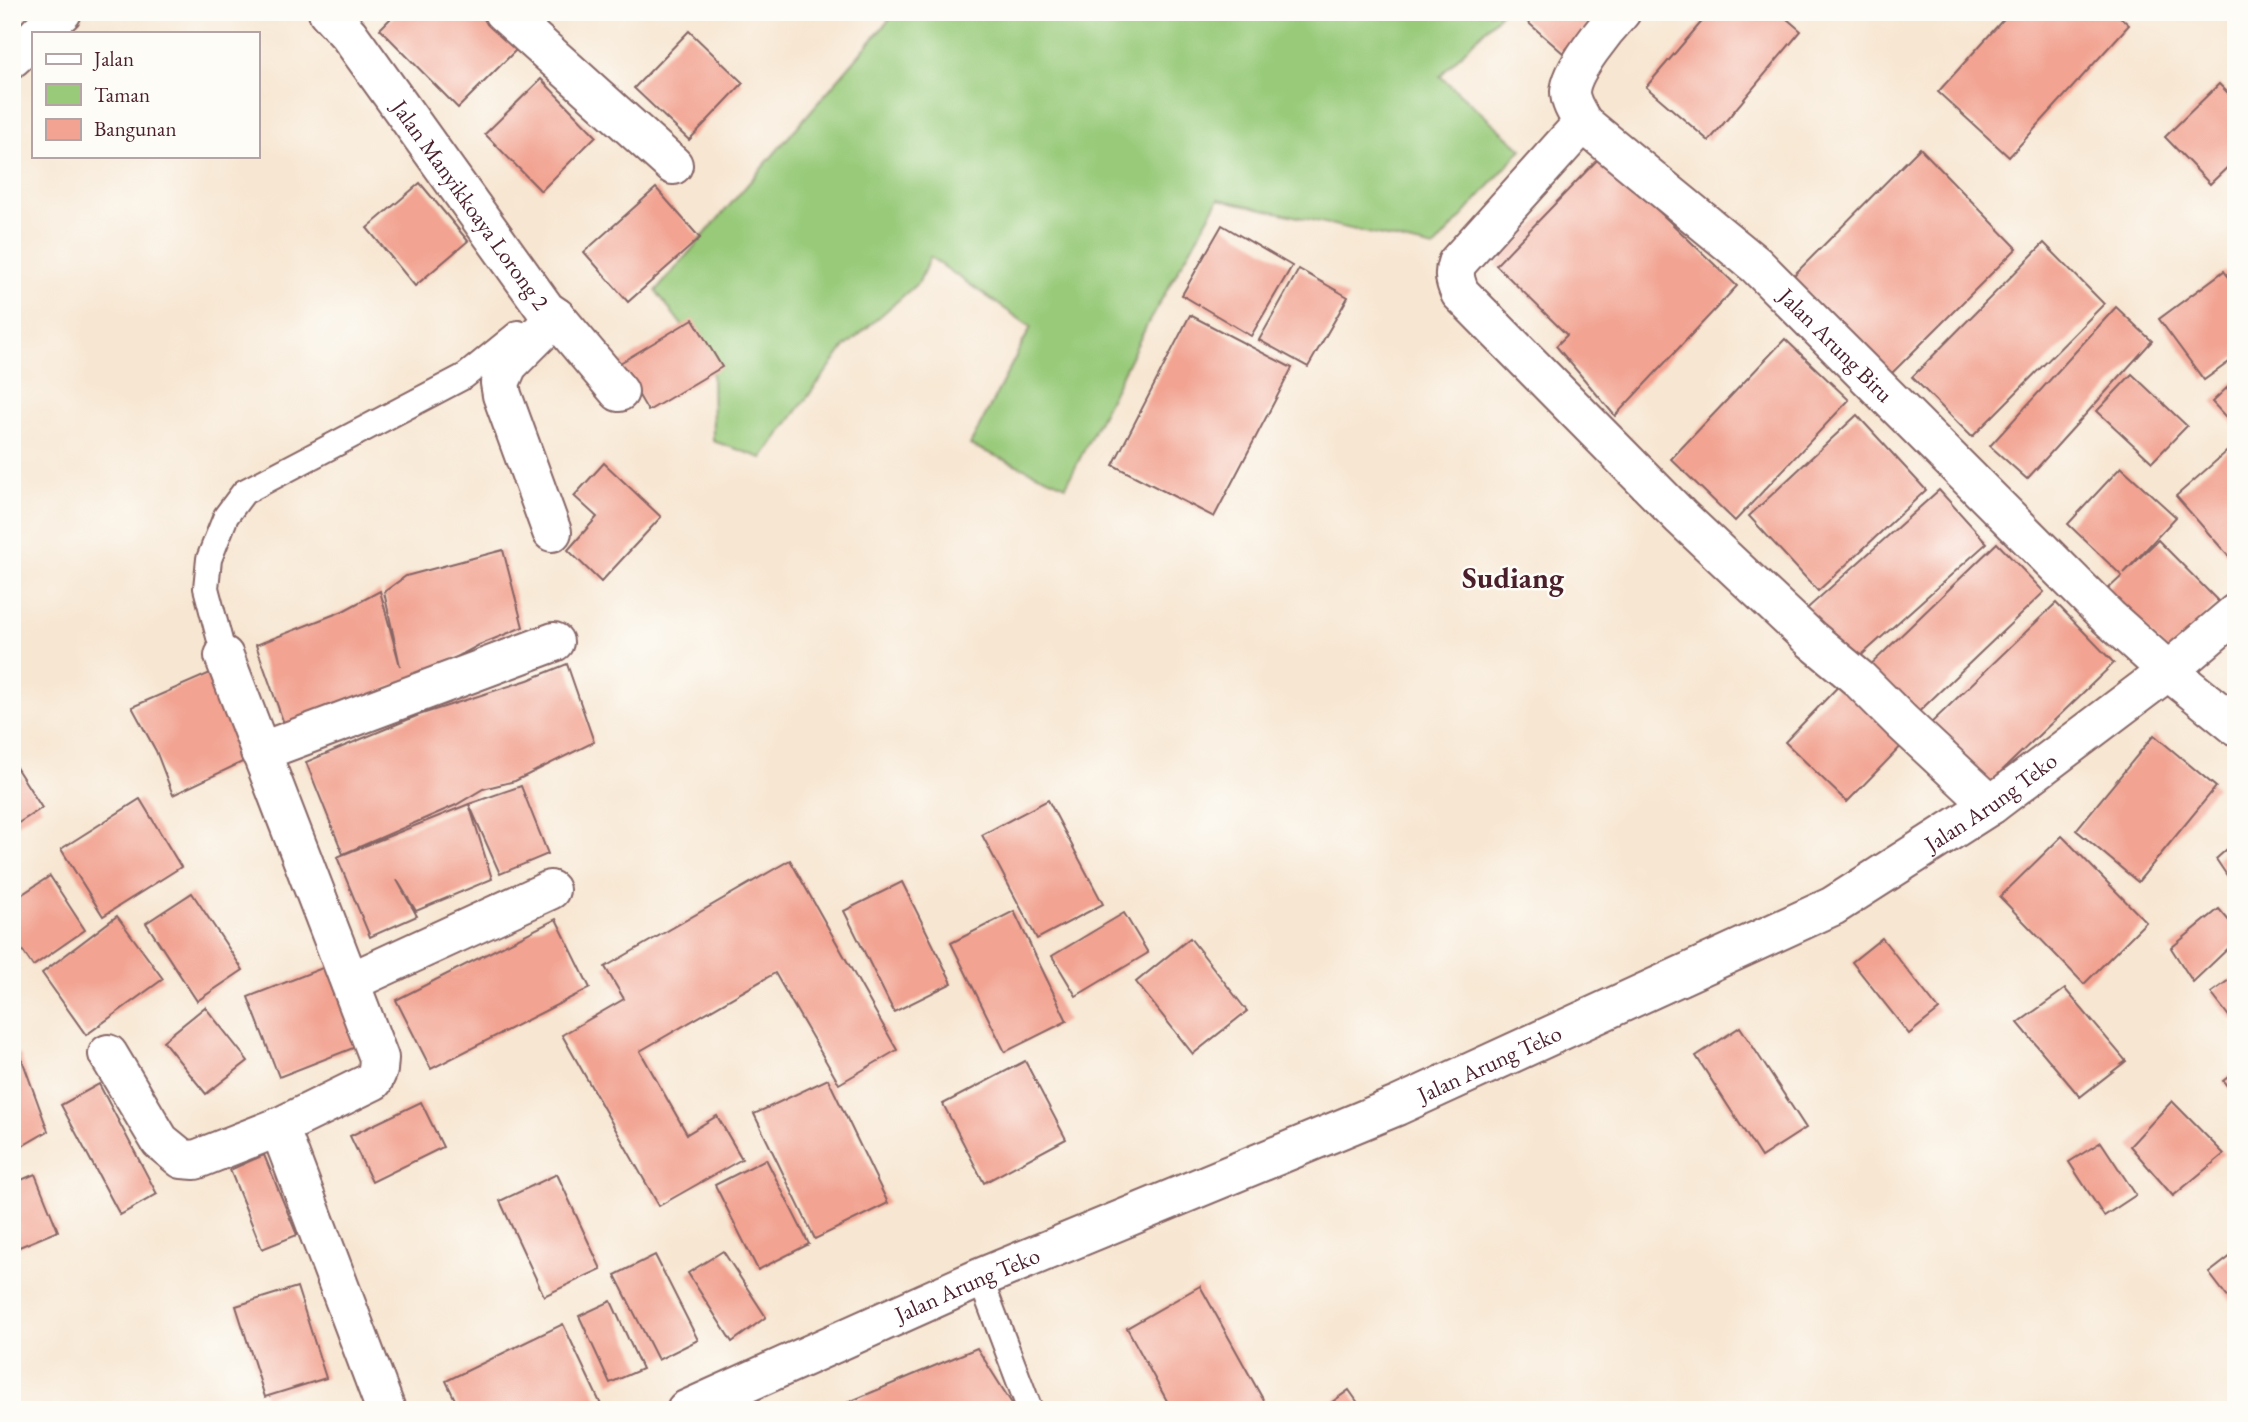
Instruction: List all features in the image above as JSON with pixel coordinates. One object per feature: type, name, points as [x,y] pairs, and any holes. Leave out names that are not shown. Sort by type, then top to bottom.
[{"type":"street","points":[[40,32],[62,12]]},
{"type":"street","name":"Jalan Manyikkoaya Lorong 2","points":[[328,12],[349,35],[551,314],[619,392]]},
{"type":"street","points":[[503,12],[673,165]]},
{"type":"street","name":"Jalan Arung Biru","points":[[1620,12],[1592,48],[1570,91],[1572,103],[1583,123],[1756,265],[2108,617],[2168,671],[2236,726]]},
{"type":"street","points":[[12,58],[32,40]]},
{"type":"street","points":[[1583,123],[1457,263],[1454,279],[1460,293],[1681,516],[1812,640],[1859,679],[1991,805]]},
{"type":"street","points":[[551,314],[508,365],[500,383],[552,533]]},
{"type":"street","name":"Jalan Arung Teko","points":[[686,1410],[980,1278],[1397,1106],[1833,906],[1991,805],[2168,671],[2236,613]]},
{"type":"street","points":[[260,752],[554,642]]},
{"type":"street","points":[[108,1055],[160,1141],[182,1159],[195,1160],[279,1127],[373,1081],[378,1070],[379,1058],[224,656]]},
{"type":"street","points":[[350,982],[551,890]]},
{"type":"street","points":[[279,1127],[386,1410]]},
{"type":"lane","points":[[224,656],[206,588],[209,559],[226,516],[244,492],[465,376],[551,314]]},
{"type":"lane","points":[[980,1278],[1030,1410]]},
{"type":"green space","points":[[896,12],[1502,12],[1440,76],[1522,149],[1434,248],[1219,199],[1148,323],[1066,486],[970,445],[1031,327],[930,257],[919,282],[844,348],[762,458],[713,441],[712,365],[656,291]]},
{"type":"building","points":[[397,12],[512,12],[533,33],[458,108],[380,29]]},
{"type":"building","points":[[1516,12],[1599,12],[1563,53]]},
{"type":"building","points":[[1710,12],[1779,12],[1801,31],[1709,141],[1646,87]]},
{"type":"building","points":[[2010,12],[2115,12],[2129,25],[2009,157],[1938,92]]},
{"type":"building","points":[[689,31],[743,83],[689,140],[634,88]]},
{"type":"building","points":[[541,79],[596,136],[541,191],[485,134]]},
{"type":"building","points":[[2219,84],[2236,101],[2236,159],[2210,184],[2165,137]]},
{"type":"building","points":[[1920,148],[2017,248],[1889,376],[1792,277]]},
{"type":"building","points":[[1601,156],[1737,286],[1615,416],[1556,346],[1567,335],[1496,265]]},
{"type":"building","points":[[420,183],[468,241],[415,286],[367,228]]},
{"type":"building","points":[[656,188],[700,238],[628,302],[584,252]]},
{"type":"building","points":[[1222,225],[1292,266],[1251,336],[1182,295]]},
{"type":"building","points":[[2044,243],[2104,304],[1972,437],[1912,377]]},
{"type":"building","points":[[1299,269],[1348,297],[1308,367],[1259,340]]},
{"type":"building","points":[[2224,271],[2236,287],[2236,357],[2204,380],[2159,319]]},
{"type":"building","points":[[2116,307],[2152,341],[2027,479],[1990,446]]},
{"type":"building","points":[[1190,315],[1292,368],[1214,517],[1113,465]]},
{"type":"building","points":[[693,319],[722,367],[648,411],[620,363]]},
{"type":"building","points":[[1785,339],[1849,400],[1735,521],[1671,459]]},
{"type":"building","points":[[2132,374],[2187,426],[2152,462],[2097,411]]},
{"type":"building","points":[[2236,379],[2236,428],[2212,402]]},
{"type":"building","points":[[1857,415],[1926,490],[1818,591],[1749,516]]},
{"type":"building","points":[[2233,446],[2236,449],[2236,555],[2231,559],[2176,496]]},
{"type":"building","points":[[604,463],[661,517],[601,582],[568,550],[597,517],[574,496]]},
{"type":"building","points":[[2121,467],[2176,517],[2124,573],[2158,540],[2219,602],[2168,652],[2107,590],[2122,576],[2068,524]]},
{"type":"building","points":[[1939,490],[1987,543],[1847,668],[1800,615]]},
{"type":"building","points":[[1997,543],[2044,592],[1907,723],[1861,674]]},
{"type":"building","points":[[503,550],[523,627],[287,732],[256,645],[343,611],[380,591],[400,666],[384,592],[406,576]]},
{"type":"building","points":[[2056,603],[2114,663],[1985,787],[1928,726]]},
{"type":"building","points":[[567,664],[594,742],[515,781],[483,789],[456,805],[343,854],[306,762],[419,715],[528,680]]},
{"type":"building","points":[[224,667],[255,756],[173,795],[156,751],[132,707]]},
{"type":"building","points":[[1851,673],[1913,734],[1847,802],[1785,742]]},
{"type":"building","points":[[2154,735],[2216,787],[2138,882],[2076,830]]},
{"type":"building","points":[[12,761],[42,808],[12,827]]},
{"type":"building","points":[[521,786],[548,854],[500,874],[469,804]]},
{"type":"building","points":[[140,799],[181,867],[103,916],[61,849]]},
{"type":"building","points":[[1048,800],[1103,904],[1037,939],[982,835]]},
{"type":"building","points":[[469,804],[492,879],[416,911],[397,880],[417,916],[370,937],[337,857]]},
{"type":"building","points":[[2062,836],[2146,922],[2084,984],[2000,897]]},
{"type":"building","points":[[2236,841],[2236,889],[2216,859]]},
{"type":"building","points":[[790,860],[897,1050],[839,1084],[775,973],[640,1051],[687,1134],[717,1116],[742,1159],[659,1206],[562,1035],[624,999],[605,967]]},
{"type":"building","points":[[50,876],[85,930],[33,966],[12,935],[12,901]]},
{"type":"building","points":[[902,882],[952,983],[894,1012],[844,911]]},
{"type":"building","points":[[192,893],[243,970],[197,1001],[146,923]]},
{"type":"building","points":[[2219,909],[2236,929],[2236,941],[2193,982],[2171,948]]},
{"type":"building","points":[[1014,911],[1067,1021],[1005,1052],[951,943]]},
{"type":"building","points":[[1124,913],[1148,953],[1076,996],[1052,956]]},
{"type":"building","points":[[117,916],[163,979],[86,1035],[42,973]]},
{"type":"building","points":[[556,919],[590,988],[431,1069],[396,1000]]},
{"type":"building","points":[[1190,938],[1247,1011],[1193,1054],[1136,982]]},
{"type":"building","points":[[1882,938],[1939,1010],[1909,1034],[1852,962]]},
{"type":"building","points":[[330,965],[361,1045],[279,1077],[248,997]]},
{"type":"building","points":[[2236,975],[2236,1016],[2231,1019],[2211,993]]},
{"type":"building","points":[[2065,989],[2126,1061],[2080,1097],[2018,1023]]},
{"type":"building","points":[[205,1007],[248,1061],[206,1094],[163,1041]]},
{"type":"building","points":[[1740,1027],[1806,1128],[1761,1157],[1696,1056]]},
{"type":"building","points":[[20,1054],[48,1131],[12,1152],[12,1056]]},
{"type":"building","points":[[1025,1061],[1066,1139],[984,1183],[943,1104]]},
{"type":"building","points":[[2236,1071],[2236,1097],[2223,1081]]},
{"type":"building","points":[[828,1079],[888,1203],[815,1239],[754,1114]]},
{"type":"building","points":[[99,1084],[157,1194],[120,1215],[61,1105]]},
{"type":"building","points":[[2172,1101],[2224,1154],[2173,1196],[2130,1146]]},
{"type":"building","points":[[421,1102],[443,1147],[372,1182],[350,1136]]},
{"type":"building","points":[[2101,1142],[2136,1195],[2104,1216],[2069,1162]]},
{"type":"building","points":[[264,1155],[297,1235],[262,1249],[230,1170]]},
{"type":"building","points":[[766,1159],[809,1244],[758,1270],[715,1185]]},
{"type":"building","points":[[35,1174],[58,1231],[12,1250],[12,1184]]},
{"type":"building","points":[[557,1174],[601,1269],[544,1296],[500,1201]]},
{"type":"building","points":[[723,1251],[766,1317],[732,1342],[688,1273]]},
{"type":"building","points":[[2236,1252],[2236,1308],[2209,1273]]},
{"type":"building","points":[[655,1255],[698,1340],[658,1360],[615,1275]]},
{"type":"building","points":[[1200,1286],[1269,1410],[1172,1410],[1127,1328]]},
{"type":"building","points":[[297,1287],[326,1378],[265,1397],[236,1306]]},
{"type":"building","points":[[611,1301],[642,1369],[610,1383],[579,1316]]},
{"type":"building","points":[[563,1324],[603,1409],[460,1410],[446,1381]]},
{"type":"building","points":[[977,1348],[1016,1410],[830,1410]]},
{"type":"building","points":[[1349,1390],[1363,1410],[1321,1410]]},
{"type":"district","name":"Sudiang","points":[[1513,577]]}]
